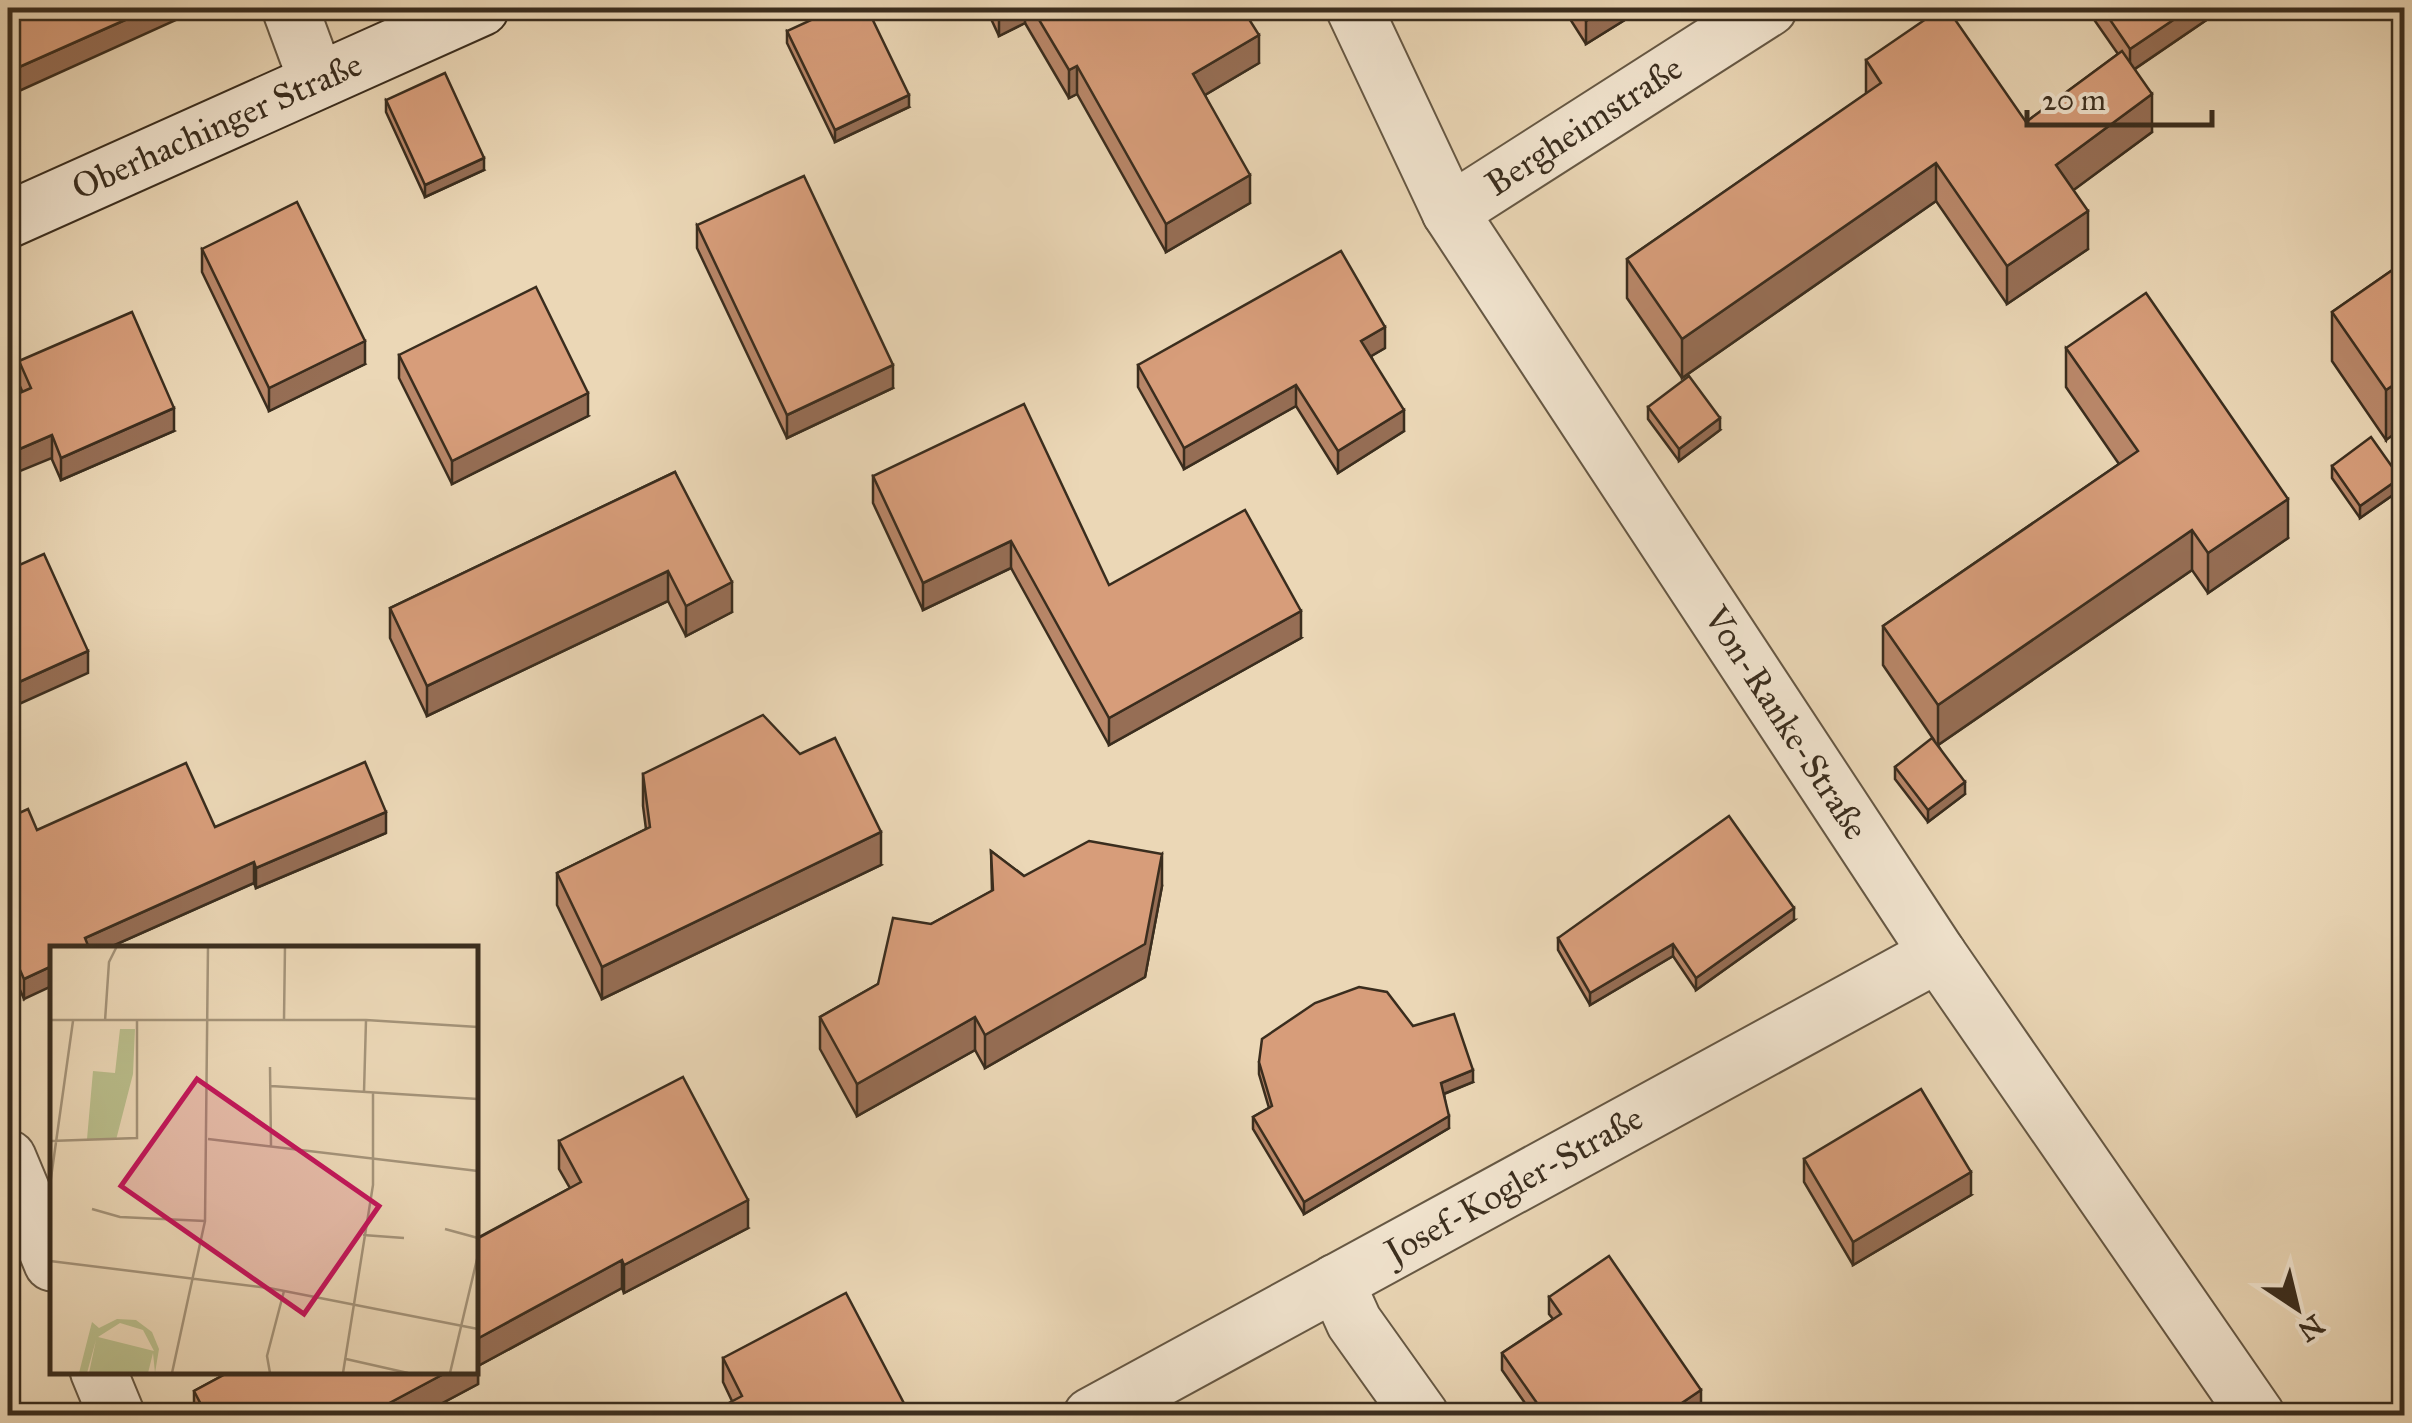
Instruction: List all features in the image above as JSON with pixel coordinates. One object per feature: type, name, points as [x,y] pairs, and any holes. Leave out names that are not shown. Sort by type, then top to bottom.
[{"type":"street","points":[[290,8],[317,81]]},
{"type":"street","name":"Oberhachinger Straße","points":[[8,220],[481,8]]},
{"type":"street","name":"Von-Ranke-Straße","points":[[1354,8],[1450,212],[1938,954],[2257,1416]]},
{"type":"street","name":"Bergheimstraße","points":[[1450,212],[1769,8]]},
{"type":"street","name":"Josef-Kogler-Straße","points":[[1090,1416],[1938,954]]},
{"type":"street","points":[[8,1158],[50,1259]]},
{"type":"street","points":[[1336,1282],[1354,1322],[1421,1416]]},
{"type":"street","points":[[99,1373],[117,1416]]},
{"type":"building","points":[[8,8],[152,8],[8,72]]},
{"type":"building","points":[[837,8],[867,8],[909,95],[835,130],[787,31]]},
{"type":"building","points":[[1032,8],[1242,8],[1259,35],[1193,74],[1250,175],[1166,224],[1077,66],[1069,70]]},
{"type":"building","points":[[1578,8],[1607,8],[1586,21]]},
{"type":"building","points":[[1947,8],[2026,122],[2122,51],[2152,94],[2056,165],[2088,211],[2007,266],[1936,163],[1682,339],[1627,259],[1881,83],[1866,60]]},
{"type":"building","points":[[2102,8],[2191,8],[2130,49]]},
{"type":"building","points":[[445,73],[484,158],[425,185],[386,100]]},
{"type":"building","points":[[804,176],[893,365],[787,415],[697,225]]},
{"type":"building","points":[[297,202],[365,341],[269,388],[202,249]]},
{"type":"building","points":[[1341,251],[1385,327],[1361,341],[1404,410],[1338,451],[1296,385],[1184,448],[1138,365]]},
{"type":"building","points":[[2404,262],[2404,378],[2386,390],[2332,312]]},
{"type":"building","points":[[536,287],[588,393],[452,461],[399,355]]},
{"type":"building","points":[[2146,293],[2288,499],[2208,553],[2192,530],[1938,705],[1883,626],[2138,451],[2066,348]]},
{"type":"building","points":[[132,312],[174,408],[61,458],[52,435],[8,454],[8,398],[31,388],[19,361]]},
{"type":"building","points":[[1689,376],[1720,418],[1679,449],[1648,407]]},
{"type":"building","points":[[1024,404],[1109,585],[1245,510],[1301,611],[1109,718],[1011,541],[923,583],[873,476]]},
{"type":"building","points":[[2371,437],[2400,478],[2360,506],[2332,466]]},
{"type":"building","points":[[675,472],[732,582],[686,606],[668,571],[427,686],[390,608]]},
{"type":"building","points":[[44,554],[88,651],[8,687],[8,570]]},
{"type":"building","points":[[763,715],[800,754],[835,738],[881,832],[602,967],[557,873],[650,827],[643,774]]},
{"type":"building","points":[[1932,738],[1965,782],[1928,810],[1895,767]]},
{"type":"building","points":[[365,762],[386,812],[256,868],[254,862],[85,938],[88,946],[50,946],[50,967],[24,979],[8,943],[8,818],[28,809],[37,830],[186,763],[215,827]]},
{"type":"building","points":[[1729,816],[1794,908],[1696,978],[1673,944],[1590,993],[1558,938]]},
{"type":"building","points":[[1089,841],[1162,854],[1145,944],[985,1035],[975,1017],[857,1084],[820,1017],[878,984],[893,918],[931,924],[993,890],[991,851],[1024,876]]},
{"type":"building","points":[[1359,987],[1387,992],[1413,1026],[1454,1014],[1473,1070],[1441,1083],[1449,1116],[1304,1202],[1253,1117],[1272,1106],[1259,1062],[1262,1039],[1315,1003]]},
{"type":"building","points":[[683,1077],[748,1200],[624,1265],[622,1260],[478,1338],[478,1238],[581,1182],[559,1141]]},
{"type":"building","points":[[1921,1089],[1971,1172],[1853,1242],[1804,1159]]},
{"type":"building","points":[[1609,1256],[1701,1390],[1668,1416],[1546,1416],[1502,1353],[1561,1314],[1549,1297]]},
{"type":"building","points":[[846,1293],[908,1411],[898,1416],[704,1416],[742,1396],[723,1358]]},
{"type":"building","points":[[227,1373],[445,1373],[365,1416],[351,1416],[347,1409],[335,1416],[207,1416],[194,1391]]}]
